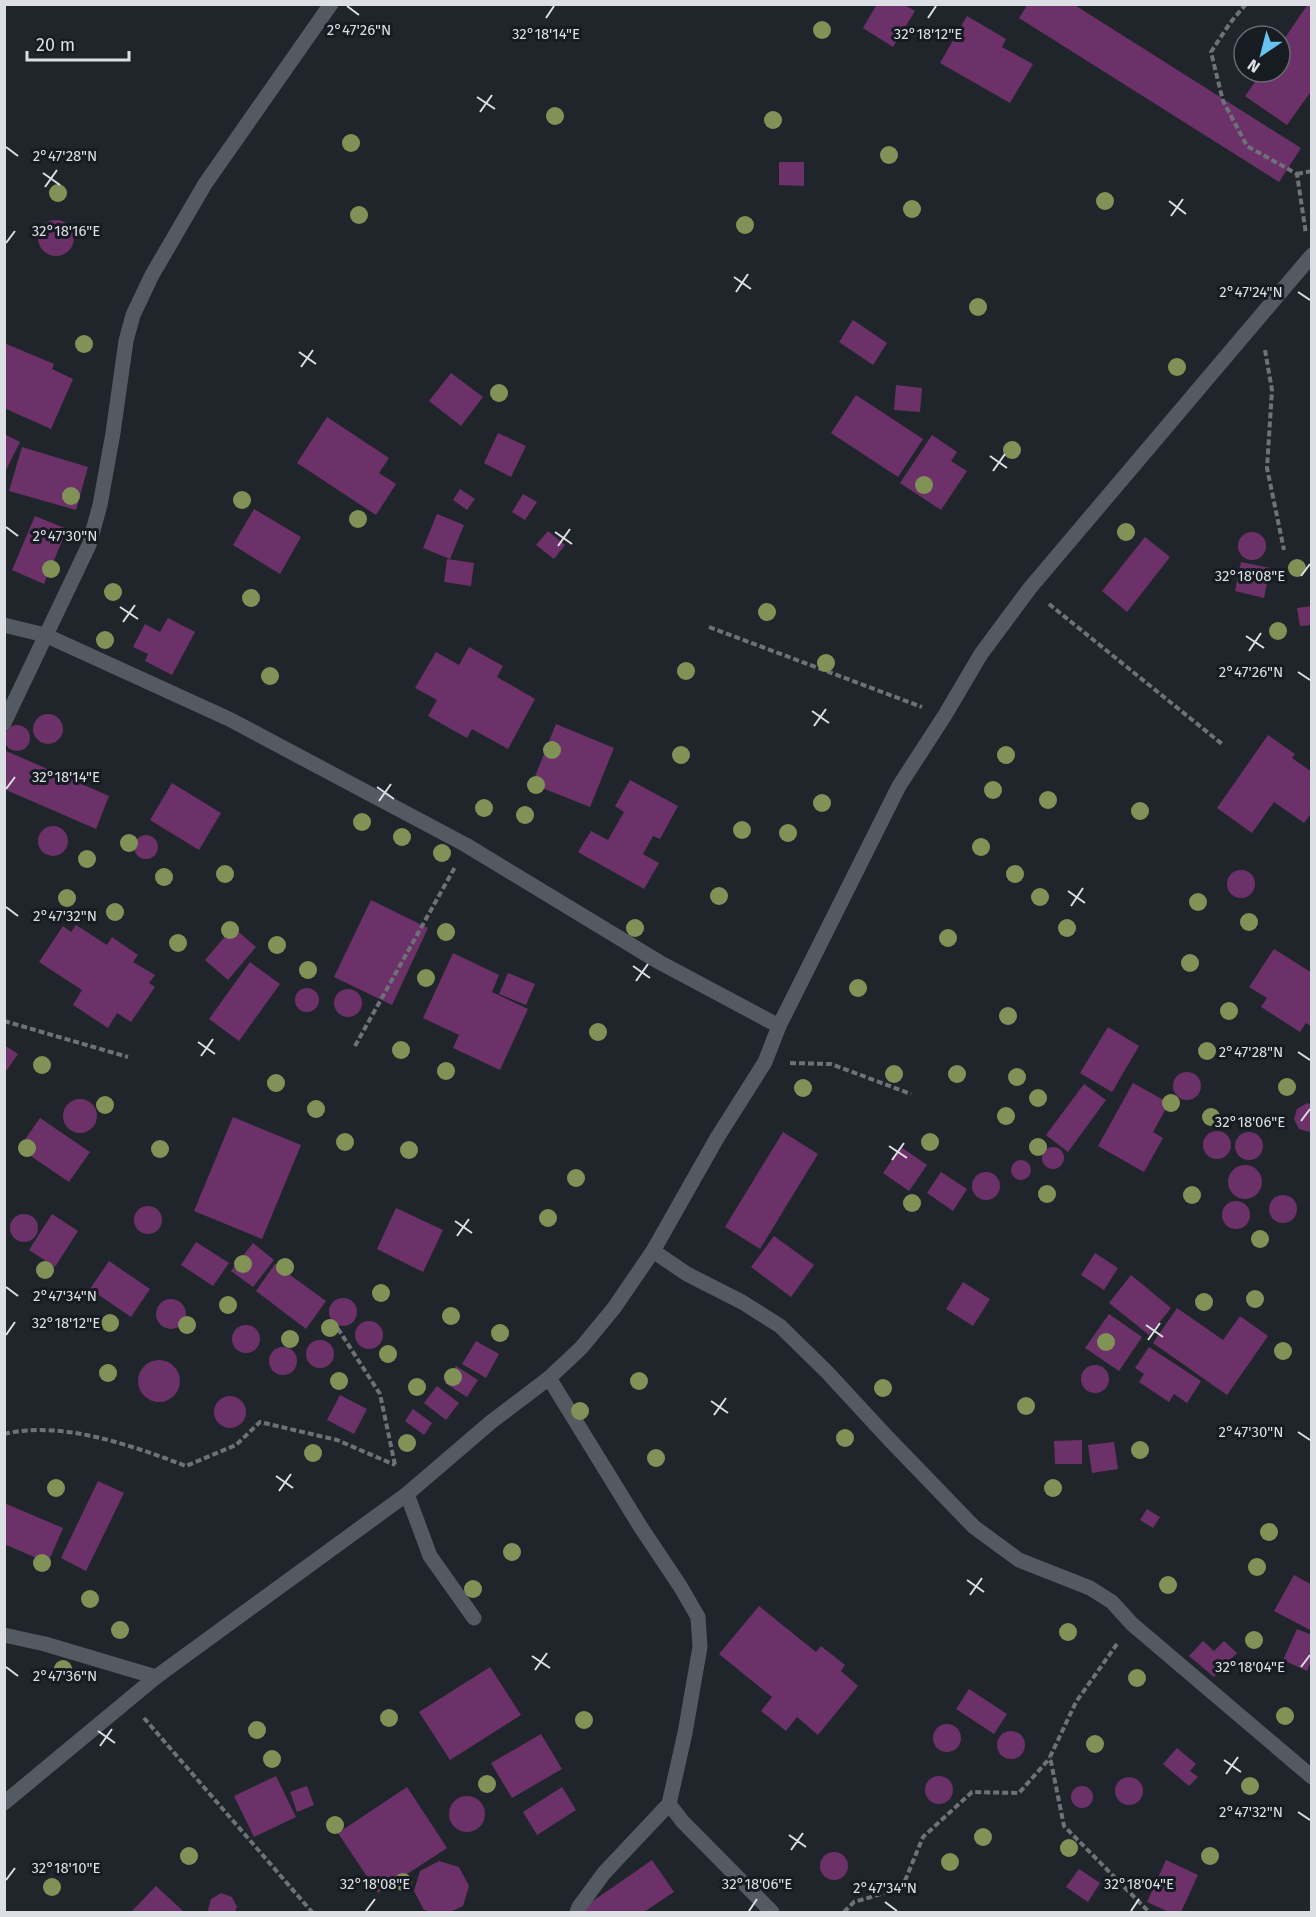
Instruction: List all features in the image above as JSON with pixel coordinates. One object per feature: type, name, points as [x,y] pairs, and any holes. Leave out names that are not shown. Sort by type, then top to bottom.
[{"type":"street","points":[[4,723],[89,545],[100,505],[112,443],[126,341],[138,305],[152,275],[205,184],[331,4]]},
{"type":"street","points":[[4,1803],[156,1677],[407,1494],[491,1422],[549,1378],[581,1348],[614,1308],[653,1251],[717,1138],[765,1062],[779,1026],[899,786],[981,654],[1030,588],[1310,256]]},
{"type":"street","points":[[4,625],[45,635],[229,719],[466,845],[659,962],[779,1026]]},
{"type":"street","points":[[653,1251],[687,1274],[742,1302],[780,1326],[827,1372],[974,1527],[1019,1560],[1090,1588],[1112,1602],[1132,1624],[1311,1777]]},
{"type":"street","points":[[549,1378],[698,1617],[700,1647],[685,1733],[669,1804],[604,1873],[579,1906],[578,1912]]},
{"type":"street","points":[[407,1494],[430,1556],[474,1618]]},
{"type":"street","points":[[4,1635],[45,1644],[156,1677]]},
{"type":"street","points":[[669,1804],[683,1822],[772,1912]]},
{"type":"path","points":[[1246,4],[1211,52],[1223,101],[1247,147],[1297,174],[1311,171]]},
{"type":"path","points":[[1297,174],[1310,256]]},
{"type":"path","points":[[1258,317],[1272,390],[1267,468],[1284,550]]},
{"type":"path","points":[[1030,588],[1222,744]]},
{"type":"path","points":[[709,627],[945,715]]},
{"type":"path","points":[[355,1046],[450,878],[466,845]]},
{"type":"path","points":[[4,1021],[128,1057]]},
{"type":"path","points":[[765,1062],[831,1064],[911,1094]]},
{"type":"path","points":[[333,1321],[380,1394],[395,1465],[407,1494]]},
{"type":"path","points":[[4,1434],[15,1431],[59,1431],[132,1445],[186,1466],[236,1445],[260,1422],[337,1440],[395,1465]]},
{"type":"path","points":[[844,1912],[854,1902],[902,1888],[923,1837],[972,1792],[1019,1793],[1050,1757],[1076,1702],[1132,1624]]},
{"type":"path","points":[[128,1699],[312,1912]]},
{"type":"path","points":[[1050,1757],[1064,1826],[1149,1912]]},
{"type":"building","points":[[877,4],[903,4],[915,11],[893,47],[863,28]]},
{"type":"building","points":[[1028,4],[1073,4],[1301,148],[1279,182],[1019,18]]},
{"type":"building","points":[[1308,4],[1312,4],[1312,90],[1287,125],[1245,96],[1254,84],[1292,84],[1292,27]]},
{"type":"building","points":[[967,16],[1006,39],[1002,47],[1033,64],[1010,103],[940,63]]},
{"type":"building","points":[[779,162],[804,162],[804,186],[779,185]]},
{"type":"building","points":[[56,220],[68,226],[74,238],[68,250],[56,256],[44,250],[38,238],[44,226]]},
{"type":"building","points":[[853,320],[887,343],[873,365],[839,342]]},
{"type":"building","points":[[4,343],[54,364],[52,369],[73,379],[51,429],[4,408]]},
{"type":"building","points":[[451,373],[483,397],[461,426],[429,401]]},
{"type":"building","points":[[896,385],[922,388],[920,412],[894,410]]},
{"type":"building","points":[[856,395],[923,439],[898,477],[831,433]]},
{"type":"building","points":[[327,417],[389,458],[379,473],[396,484],[376,515],[297,463]]},
{"type":"building","points":[[498,433],[526,446],[511,477],[484,463]]},
{"type":"building","points":[[4,434],[20,442],[4,474]]},
{"type":"building","points":[[932,435],[957,452],[951,461],[967,471],[941,510],[900,483]]},
{"type":"building","points":[[22,447],[88,467],[76,510],[9,491]]},
{"type":"building","points":[[460,489],[475,499],[467,510],[453,500]]},
{"type":"building","points":[[523,494],[537,502],[525,520],[512,512]]},
{"type":"building","points":[[254,509],[301,537],[280,574],[233,545]]},
{"type":"building","points":[[437,514],[464,525],[450,559],[423,548]]},
{"type":"building","points":[[35,516],[67,529],[44,584],[12,570]]},
{"type":"building","points":[[548,531],[565,545],[554,559],[536,545]]},
{"type":"building","points":[[1252,532],[1262,536],[1266,546],[1262,556],[1252,560],[1242,556],[1238,546],[1242,536]]},
{"type":"building","points":[[1145,537],[1170,557],[1127,612],[1102,591]]},
{"type":"building","points":[[447,559],[474,563],[471,586],[444,582]]},
{"type":"building","points":[[1241,562],[1270,568],[1264,598],[1235,591]]},
{"type":"building","points":[[1312,606],[1312,625],[1300,626],[1297,608]]},
{"type":"building","points":[[168,618],[195,632],[172,675],[145,661],[148,654],[133,647],[145,624],[160,632]]},
{"type":"building","points":[[469,647],[503,666],[497,677],[535,699],[508,749],[472,729],[467,738],[428,716],[437,700],[415,688],[436,652],[459,665]]},
{"type":"building","points":[[48,714],[59,718],[63,729],[59,740],[48,744],[37,740],[33,729],[37,718]]},
{"type":"building","points":[[556,724],[614,748],[590,807],[532,784]]},
{"type":"building","points":[[17,725],[26,729],[30,738],[26,747],[17,751],[8,747],[4,738],[8,729]]},
{"type":"building","points":[[1268,735],[1295,754],[1292,758],[1312,772],[1312,812],[1304,823],[1274,802],[1252,833],[1217,808]]},
{"type":"building","points":[[4,750],[109,796],[96,829],[4,789]]},
{"type":"building","points":[[630,780],[678,806],[660,839],[653,836],[643,854],[659,863],[644,889],[578,852],[591,831],[608,840],[624,812],[615,806]]},
{"type":"building","points":[[172,783],[221,813],[199,850],[150,820]]},
{"type":"building","points":[[53,826],[64,830],[68,841],[64,852],[53,856],[42,852],[38,841],[42,830]]},
{"type":"building","points":[[146,835],[155,838],[158,847],[155,856],[146,859],[137,856],[134,847],[137,838]]},
{"type":"building","points":[[1241,870],[1251,874],[1255,884],[1251,894],[1241,898],[1231,894],[1227,884],[1231,874]]},
{"type":"building","points":[[371,900],[428,928],[392,1005],[334,977]]},
{"type":"building","points":[[76,925],[107,945],[112,937],[138,955],[133,962],[155,975],[149,983],[155,987],[131,1022],[117,1013],[108,1028],[73,1005],[82,990],[39,962],[63,926],[71,932]]},
{"type":"building","points":[[233,927],[256,947],[228,980],[205,960]]},
{"type":"building","points":[[1274,949],[1312,973],[1312,1027],[1306,1023],[1300,1032],[1261,1007],[1267,998],[1249,987]]},
{"type":"building","points":[[453,953],[499,975],[492,992],[528,1009],[500,1070],[453,1048],[459,1035],[423,1018]]},
{"type":"building","points":[[250,962],[280,984],[239,1041],[209,1019]]},
{"type":"building","points":[[508,973],[535,984],[526,1005],[499,994]]},
{"type":"building","points":[[307,988],[316,991],[319,1000],[316,1009],[307,1012],[298,1009],[295,1000],[298,991]]},
{"type":"building","points":[[348,989],[358,993],[362,1003],[358,1013],[348,1017],[338,1013],[334,1003],[338,993]]},
{"type":"building","points":[[1108,1027],[1139,1046],[1112,1092],[1080,1073]]},
{"type":"building","points":[[4,1045],[18,1054],[4,1074]]},
{"type":"building","points":[[1187,1072],[1197,1076],[1201,1086],[1197,1096],[1187,1100],[1177,1096],[1173,1086],[1177,1076]]},
{"type":"building","points":[[1133,1083],[1169,1103],[1153,1132],[1163,1138],[1144,1172],[1098,1146]]},
{"type":"building","points":[[1084,1084],[1106,1100],[1068,1152],[1046,1135]]},
{"type":"building","points":[[80,1099],[92,1104],[97,1116],[92,1128],[80,1133],[68,1128],[63,1116],[68,1104]]},
{"type":"building","points":[[1307,1103],[1312,1105],[1310,1132],[1299,1129],[1294,1119],[1297,1109]]},
{"type":"building","points":[[233,1117],[301,1145],[262,1239],[194,1211]]},
{"type":"building","points":[[40,1118],[90,1152],[69,1182],[19,1148]]},
{"type":"building","points":[[1217,1131],[1227,1135],[1231,1145],[1227,1155],[1217,1159],[1207,1155],[1203,1145],[1207,1135]]},
{"type":"building","points":[[783,1132],[818,1154],[760,1249],[725,1227]]},
{"type":"building","points":[[1249,1132],[1259,1136],[1263,1146],[1259,1156],[1249,1160],[1239,1156],[1235,1146],[1239,1136]]},
{"type":"building","points":[[901,1147],[927,1165],[909,1191],[883,1173]]},
{"type":"building","points":[[1053,1147],[1061,1150],[1064,1158],[1061,1166],[1053,1169],[1045,1166],[1042,1158],[1045,1150]]},
{"type":"building","points":[[1017,1160],[1025,1160],[1031,1166],[1031,1174],[1025,1180],[1017,1180],[1011,1174],[1011,1166]]},
{"type":"building","points":[[1245,1165],[1257,1170],[1262,1182],[1257,1194],[1245,1199],[1233,1194],[1228,1182],[1233,1170]]},
{"type":"building","points":[[941,1172],[967,1189],[953,1211],[927,1193]]},
{"type":"building","points":[[986,1172],[996,1176],[1000,1186],[996,1196],[986,1200],[976,1196],[972,1186],[976,1176]]},
{"type":"building","points":[[1283,1195],[1293,1199],[1297,1209],[1293,1219],[1283,1223],[1273,1219],[1269,1209],[1273,1199]]},
{"type":"building","points":[[1236,1201],[1246,1205],[1250,1215],[1246,1225],[1236,1229],[1226,1225],[1222,1215],[1226,1205]]},
{"type":"building","points":[[148,1206],[158,1210],[162,1220],[158,1230],[148,1234],[138,1230],[134,1220],[138,1210]]},
{"type":"building","points":[[396,1208],[443,1230],[423,1272],[377,1249]]},
{"type":"building","points":[[24,1214],[34,1218],[38,1228],[34,1238],[24,1242],[14,1238],[10,1228],[14,1218]]},
{"type":"building","points":[[52,1214],[78,1231],[55,1267],[29,1250]]},
{"type":"building","points":[[774,1236],[814,1265],[791,1297],[751,1267]]},
{"type":"building","points":[[196,1242],[229,1263],[213,1286],[181,1265]]},
{"type":"building","points":[[253,1243],[274,1260],[253,1287],[231,1271]]},
{"type":"building","points":[[1095,1253],[1118,1268],[1104,1290],[1081,1275]]},
{"type":"building","points":[[109,1261],[150,1289],[131,1317],[90,1289]]},
{"type":"building","points":[[275,1264],[326,1301],[306,1329],[256,1291]]},
{"type":"building","points":[[1131,1275],[1171,1308],[1149,1335],[1109,1303]]},
{"type":"building","points":[[963,1282],[990,1299],[973,1326],[946,1309]]},
{"type":"building","points":[[343,1298],[353,1302],[357,1312],[353,1322],[343,1326],[333,1322],[329,1312],[333,1302]]},
{"type":"building","points":[[171,1299],[182,1303],[186,1314],[182,1325],[171,1329],[160,1325],[156,1314],[160,1303]]},
{"type":"building","points":[[1177,1308],[1223,1340],[1240,1316],[1268,1336],[1227,1395],[1153,1343]]},
{"type":"building","points":[[1109,1314],[1142,1337],[1119,1371],[1085,1348]]},
{"type":"building","points":[[369,1321],[379,1325],[383,1335],[379,1345],[369,1349],[359,1345],[355,1335],[359,1325]]},
{"type":"building","points":[[246,1325],[256,1329],[260,1339],[256,1349],[246,1353],[236,1349],[232,1339],[236,1329]]},
{"type":"building","points":[[320,1340],[330,1344],[334,1354],[330,1364],[320,1368],[310,1364],[306,1354],[310,1344]]},
{"type":"building","points":[[476,1341],[499,1354],[486,1378],[462,1364]]},
{"type":"building","points":[[283,1347],[293,1351],[297,1361],[293,1371],[283,1375],[273,1371],[269,1361],[273,1351]]},
{"type":"building","points":[[1149,1347],[1201,1381],[1187,1403],[1174,1394],[1169,1402],[1139,1382],[1144,1374],[1135,1368]]},
{"type":"building","points":[[159,1360],[167,1361],[174,1366],[179,1373],[179,1389],[174,1396],[167,1401],[159,1402],[151,1401],[144,1396],[139,1389],[138,1381],[139,1373],[144,1366],[151,1361]]},
{"type":"building","points":[[1095,1365],[1105,1369],[1109,1379],[1105,1389],[1095,1393],[1085,1389],[1081,1379],[1085,1369]]},
{"type":"building","points":[[456,1366],[478,1380],[467,1397],[445,1383]]},
{"type":"building","points":[[437,1386],[459,1403],[446,1420],[424,1403]]},
{"type":"building","points":[[340,1395],[367,1409],[354,1434],[327,1420]]},
{"type":"building","points":[[230,1396],[242,1400],[246,1412],[242,1424],[230,1428],[218,1424],[214,1412],[218,1400]]},
{"type":"building","points":[[413,1409],[432,1423],[424,1435],[405,1421]]},
{"type":"building","points":[[1082,1440],[1082,1464],[1055,1464],[1054,1441]]},
{"type":"building","points":[[1114,1442],[1118,1469],[1092,1473],[1088,1445]]},
{"type":"building","points":[[98,1481],[124,1493],[86,1571],[61,1558]]},
{"type":"building","points":[[4,1503],[63,1528],[48,1563],[4,1544]]},
{"type":"building","points":[[1147,1509],[1160,1517],[1153,1528],[1140,1520]]},
{"type":"building","points":[[1294,1575],[1312,1585],[1312,1631],[1274,1611]]},
{"type":"building","points":[[759,1606],[816,1652],[821,1646],[845,1665],[841,1671],[858,1686],[818,1735],[797,1717],[786,1731],[761,1711],[772,1697],[719,1654]]},
{"type":"building","points":[[1297,1629],[1312,1635],[1312,1659],[1307,1671],[1283,1660]]},
{"type":"building","points":[[1203,1641],[1214,1651],[1224,1641],[1237,1653],[1214,1677],[1189,1656]]},
{"type":"building","points":[[490,1667],[521,1715],[450,1760],[419,1712]]},
{"type":"building","points":[[969,1689],[1007,1714],[994,1734],[956,1709]]},
{"type":"building","points":[[947,1724],[957,1728],[961,1738],[957,1748],[947,1752],[937,1748],[933,1738],[937,1728]]},
{"type":"building","points":[[1011,1731],[1021,1735],[1025,1745],[1021,1755],[1011,1759],[1001,1755],[997,1745],[1001,1735]]},
{"type":"building","points":[[541,1734],[562,1769],[512,1798],[491,1763]]},
{"type":"building","points":[[1177,1748],[1196,1764],[1190,1771],[1198,1777],[1189,1786],[1163,1764]]},
{"type":"building","points":[[276,1776],[296,1817],[254,1837],[234,1796]]},
{"type":"building","points":[[939,1776],[949,1780],[953,1790],[949,1800],[939,1804],[929,1800],[925,1790],[929,1780]]},
{"type":"building","points":[[1129,1777],[1139,1781],[1143,1791],[1139,1801],[1129,1805],[1119,1801],[1115,1791],[1119,1781]]},
{"type":"building","points":[[307,1786],[314,1805],[297,1812],[290,1792]]},
{"type":"building","points":[[1082,1786],[1090,1789],[1093,1797],[1090,1805],[1082,1808],[1074,1805],[1071,1797],[1074,1789]]},
{"type":"building","points":[[407,1787],[447,1848],[378,1893],[338,1833]]},
{"type":"building","points":[[562,1787],[576,1810],[537,1835],[523,1812]]},
{"type":"building","points":[[467,1796],[480,1801],[485,1814],[480,1827],[467,1832],[454,1827],[449,1814],[454,1801]]},
{"type":"building","points":[[834,1852],[844,1856],[848,1866],[844,1876],[834,1880],[824,1876],[820,1866],[824,1856]]},
{"type":"building","points":[[652,1860],[674,1892],[644,1912],[582,1912],[580,1910]]},
{"type":"building","points":[[1166,1860],[1198,1875],[1181,1912],[1169,1912],[1147,1902]]},
{"type":"building","points":[[439,1861],[459,1867],[469,1886],[463,1906],[450,1912],[424,1910],[414,1891],[420,1871]]},
{"type":"building","points":[[1079,1869],[1100,1883],[1088,1902],[1066,1887]]},
{"type":"building","points":[[156,1886],[184,1912],[131,1912]]},
{"type":"building","points":[[221,1893],[232,1897],[237,1907],[235,1912],[209,1912],[211,1899]]}]
